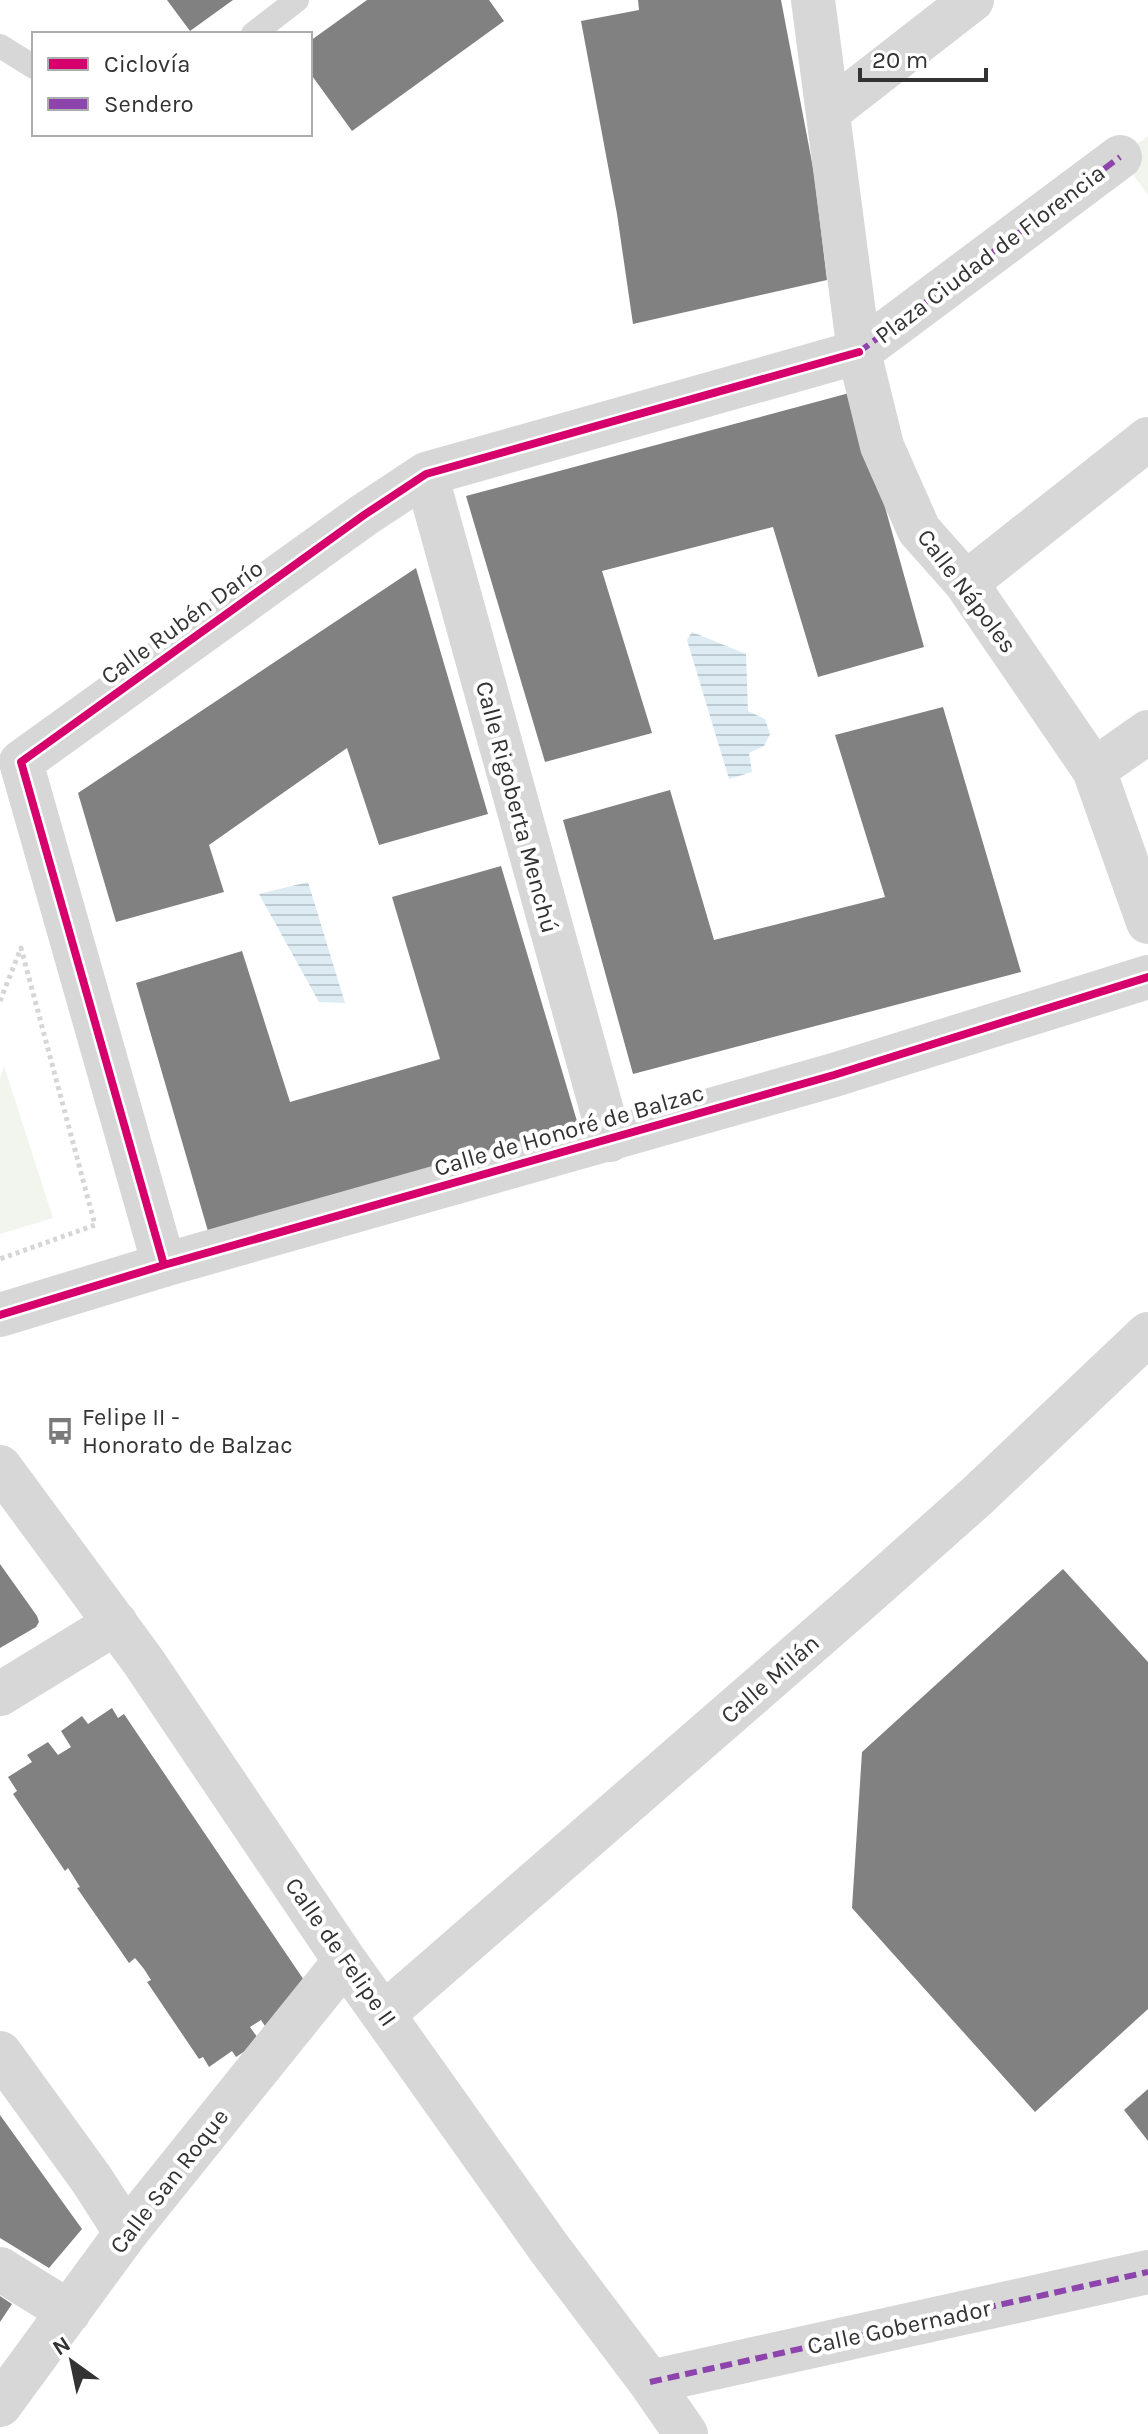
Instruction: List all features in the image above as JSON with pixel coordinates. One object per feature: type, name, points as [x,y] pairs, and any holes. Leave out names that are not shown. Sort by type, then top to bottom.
[{"type":"street","name":"Calle Nápoles","points":[[813,0],[859,352],[882,446],[919,530],[966,583],[1094,770],[1148,922]]},
{"type":"street","points":[[828,112],[972,0]]},
{"type":"street","name":"Plaza Ciudad de Florencia","points":[[859,352],[1120,157]]},
{"type":"street","name":"Calle Rubén Darío","points":[[164,1265],[21,762],[364,515],[426,474],[859,352]]},
{"type":"street","points":[[966,583],[1148,439]]},
{"type":"street","name":"Calle Rigoberta Menchú","points":[[426,474],[610,1140]]},
{"type":"street","points":[[1094,770],[1148,732]]},
{"type":"street","name":"Calle de Honoré de Balzac","points":[[0,1315],[164,1265],[834,1075],[1148,977]]},
{"type":"street","name":"Calle Milán","points":[[384,2014],[906,1560],[1148,1334]]},
{"type":"street","name":"Calle de Felipe II","points":[[0,1467],[116,1623],[345,1961],[684,2433]]},
{"type":"street","points":[[0,1694],[116,1623]]},
{"type":"street","name":"Calle San Roque","points":[[0,2405],[126,2233],[345,1961]]},
{"type":"street","points":[[0,2053],[92,2180],[126,2233]]},
{"type":"street","points":[[0,2269],[69,2312]]},
{"type":"street","name":"Calle Gobernador","points":[[650,2382],[1148,2272]]},
{"type":"lane","points":[[256,32],[297,0]]},
{"type":"lane","points":[[0,46],[32,66]]},
{"type":"path","points":[[0,1001],[21,948],[95,1225],[0,1259]]},
{"type":"shaded area","points":[[1148,136],[1148,195],[1120,157]]},
{"type":"shaded area","points":[[692,632],[746,654],[748,711],[765,719],[770,734],[764,746],[749,753],[752,772],[729,779],[687,640]]},
{"type":"shaded area","points":[[308,882],[345,1003],[319,1002],[259,894]]},
{"type":"shaded area","points":[[4,1066],[53,1218],[0,1234],[0,1078]]},
{"type":"building","points":[[167,0],[233,0],[190,31]]},
{"type":"building","points":[[367,0],[489,0],[504,21],[352,131],[312,76],[312,40]]},
{"type":"building","points":[[638,0],[781,0],[814,173],[827,280],[633,324],[617,214],[581,21],[639,10]]},
{"type":"building","points":[[853,392],[924,647],[818,677],[773,527],[602,571],[652,733],[545,762],[466,496]]},
{"type":"building","points":[[416,568],[488,814],[379,845],[347,748],[209,845],[224,892],[116,922],[78,793]]},
{"type":"building","points":[[943,707],[1021,972],[633,1074],[563,820],[670,790],[714,940],[885,897],[835,735]]},
{"type":"building","points":[[501,866],[582,1138],[212,1245],[136,983],[242,951],[290,1102],[440,1059],[392,897]]},
{"type":"building","points":[[0,1564],[39,1622],[36,1627],[0,1648]]},
{"type":"building","points":[[1063,1569],[1148,1662],[1148,2009],[1035,2112],[852,1908],[862,1752]]},
{"type":"building","points":[[112,1708],[118,1718],[124,1714],[310,1989],[269,2032],[261,2020],[250,2027],[260,2041],[236,2057],[232,2051],[209,2067],[203,2057],[199,2059],[147,1982],[151,1980],[144,1969],[135,1958],[129,1963],[77,1888],[80,1887],[68,1868],[65,1871],[13,1794],[17,1791],[8,1777],[32,1762],[27,1755],[48,1742],[58,1755],[71,1747],[61,1731],[82,1716],[88,1724]]},
{"type":"building","points":[[1148,2089],[1148,2141],[1124,2110]]},
{"type":"building","points":[[0,2115],[82,2229],[49,2268],[0,2238]]},
{"type":"building","points":[[0,2296],[12,2304],[0,2322]]},
{"type":"marked path","points":[[859,352],[1120,157]]},
{"type":"marked path","points":[[650,2382],[1148,2272]]},
{"type":"cycle path","points":[[164,1265],[21,762],[364,515],[426,474],[859,352]]},
{"type":"cycle path","points":[[0,1315],[164,1265],[834,1075],[1148,977]]},
{"type":"place","name":"Felipe II - Honorato de Balzac","points":[[60,1431]]}]
